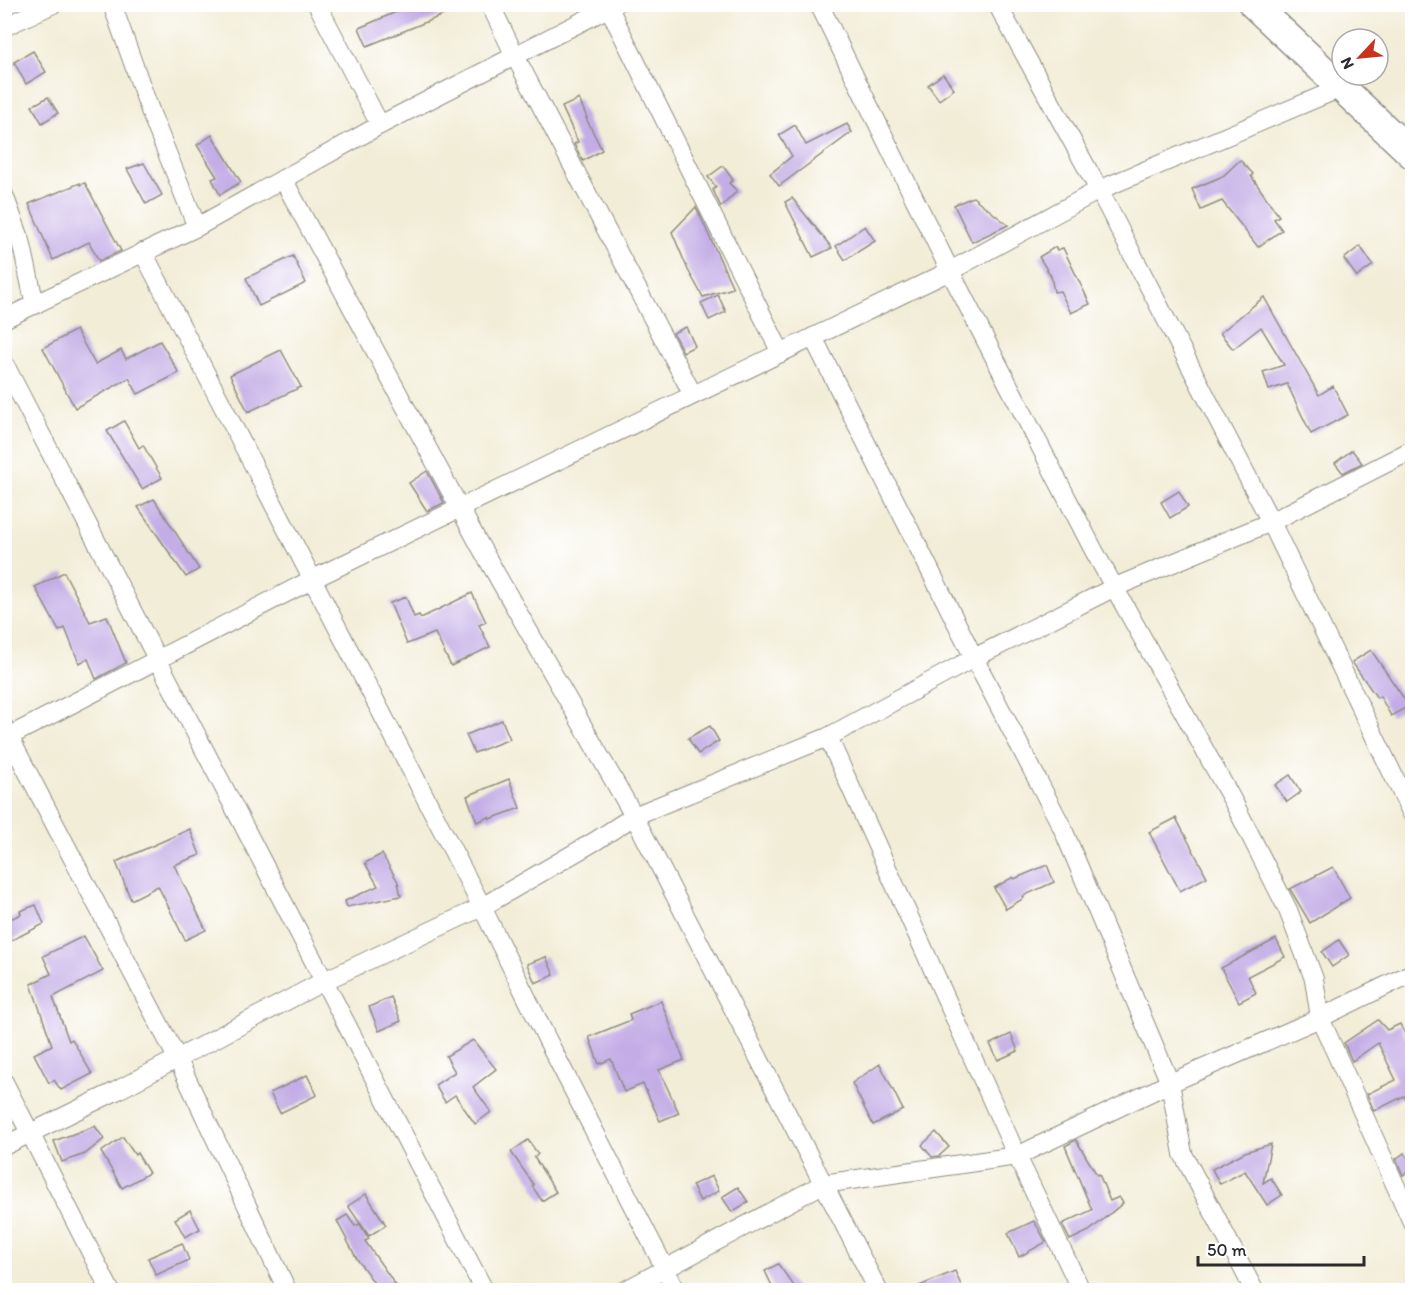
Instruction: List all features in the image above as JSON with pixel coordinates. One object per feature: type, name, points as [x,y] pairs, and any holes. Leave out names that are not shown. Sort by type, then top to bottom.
[{"type":"main road","points":[[1252,4],[1330,76]]},
{"type":"main road","points":[[1342,87],[1413,154]]},
{"type":"street","points":[[4,27],[53,4]]},
{"type":"street","points":[[112,4],[152,116],[198,228]]},
{"type":"street","points":[[317,4],[380,125]]},
{"type":"street","points":[[490,4],[515,57],[693,395]]},
{"type":"street","points":[[819,4],[950,270],[1113,588],[1234,803],[1288,910],[1314,979],[1320,1018],[1413,1222]]},
{"type":"street","points":[[997,4],[1099,190],[1271,522],[1413,814]]},
{"type":"street","points":[[4,319],[198,228],[380,125],[612,6],[781,353]]},
{"type":"street","points":[[287,1290],[177,1058],[6,735],[158,661],[313,579],[950,270],[1099,190],[1342,87]]},
{"type":"street","points":[[283,180],[459,508],[633,816],[878,1290]]},
{"type":"street","points":[[4,195],[21,241],[35,305]]},
{"type":"street","points":[[143,252],[482,907],[546,1039],[676,1290]]},
{"type":"street","points":[[813,337],[974,658],[1062,827],[1170,1083],[1183,1154],[1254,1290]]},
{"type":"street","points":[[4,363],[484,1290]]},
{"type":"street","points":[[4,1146],[116,1091],[324,981],[482,907],[597,840],[633,816],[828,737],[974,658],[1113,588],[1271,522],[1413,450]]},
{"type":"street","points":[[828,737],[1080,1290]]},
{"type":"street","points":[[626,1290],[823,1184],[1017,1156],[1170,1083],[1320,1018],[1413,973]]},
{"type":"street","points":[[4,1082],[110,1290]]},
{"type":"building","points":[[401,4],[468,5],[367,46],[359,28],[403,9]]},
{"type":"building","points":[[33,51],[46,72],[26,84],[14,62]]},
{"type":"building","points":[[943,74],[954,89],[939,100],[928,85]]},
{"type":"building","points":[[48,97],[58,113],[42,123],[32,106]]},
{"type":"building","points":[[579,99],[602,150],[583,161],[574,144],[578,142],[562,107]]},
{"type":"building","points":[[847,124],[852,132],[779,186],[770,174],[792,156],[779,135],[795,125],[806,145]]},
{"type":"building","points":[[212,135],[241,182],[220,195],[212,179],[217,177],[197,145]]},
{"type":"building","points":[[1240,160],[1253,174],[1251,176],[1279,216],[1274,219],[1282,230],[1258,247],[1222,201],[1201,210],[1192,189],[1223,176]]},
{"type":"building","points":[[144,163],[162,195],[146,204],[127,169]]},
{"type":"building","points":[[723,166],[733,180],[729,183],[737,191],[721,207],[713,190],[716,187],[708,177]]},
{"type":"building","points":[[80,183],[80,185],[85,183],[121,251],[99,261],[89,242],[53,260],[29,204]]},
{"type":"building","points":[[973,197],[1008,225],[972,242],[954,205]]},
{"type":"building","points":[[792,198],[832,248],[813,257],[785,202]]},
{"type":"building","points":[[696,207],[733,288],[703,297],[688,270],[672,232]]},
{"type":"building","points":[[865,226],[875,241],[845,260],[836,246]]},
{"type":"building","points":[[1360,246],[1373,265],[1357,277],[1344,259]]},
{"type":"building","points":[[1055,247],[1057,250],[1063,248],[1090,304],[1071,313],[1060,291],[1054,292],[1051,276],[1039,257]]},
{"type":"building","points":[[293,256],[306,283],[259,306],[246,278]]},
{"type":"building","points":[[718,295],[726,312],[709,320],[701,303]]},
{"type":"building","points":[[1264,297],[1319,395],[1333,386],[1348,415],[1311,434],[1287,384],[1269,390],[1263,372],[1284,365],[1261,327],[1233,349],[1220,333]]},
{"type":"building","points":[[686,327],[695,346],[683,352],[673,333]]},
{"type":"building","points":[[76,330],[95,364],[121,350],[126,359],[160,341],[179,373],[138,394],[129,378],[75,408],[43,348]]},
{"type":"building","points":[[281,350],[301,387],[248,412],[230,375]]},
{"type":"building","points":[[124,421],[139,448],[143,445],[162,478],[142,489],[107,431]]},
{"type":"building","points":[[1352,450],[1362,463],[1343,473],[1335,463]]},
{"type":"building","points":[[427,471],[444,503],[427,511],[409,483]]},
{"type":"building","points":[[1179,491],[1188,507],[1170,518],[1161,502]]},
{"type":"building","points":[[154,499],[199,569],[186,577],[138,507]]},
{"type":"building","points":[[64,572],[90,622],[107,616],[126,663],[96,679],[88,659],[79,663],[65,628],[59,631],[35,587]]},
{"type":"building","points":[[472,593],[486,622],[479,625],[490,647],[451,666],[435,633],[407,644],[390,603],[406,597],[414,617],[419,615],[421,618]]},
{"type":"building","points":[[1371,650],[1409,706],[1391,716],[1380,696],[1377,698],[1352,662]]},
{"type":"building","points":[[502,720],[510,739],[474,753],[466,735]]},
{"type":"building","points":[[710,726],[719,741],[698,754],[688,738]]},
{"type":"building","points":[[1290,775],[1301,792],[1287,802],[1275,785]]},
{"type":"building","points":[[509,779],[520,808],[477,822],[467,796]]},
{"type":"building","points":[[1176,818],[1207,877],[1180,891],[1149,832]]},
{"type":"building","points":[[190,829],[200,855],[174,865],[206,930],[185,940],[158,886],[131,900],[116,862]]},
{"type":"building","points":[[382,854],[398,882],[401,896],[347,907],[345,901],[378,886],[365,863]]},
{"type":"building","points":[[1047,865],[1054,882],[1023,896],[1024,898],[1006,909],[994,888],[1013,877],[1014,879]]},
{"type":"building","points":[[1333,867],[1350,898],[1310,923],[1290,889]]},
{"type":"building","points":[[36,905],[44,924],[4,944],[4,922],[21,914],[20,911]]},
{"type":"building","points":[[84,936],[103,971],[53,997],[69,1041],[72,1039],[92,1074],[61,1090],[54,1080],[49,1083],[34,1054],[52,1045],[31,984],[51,974],[43,956]]},
{"type":"building","points":[[1276,939],[1285,957],[1248,976],[1256,993],[1239,1002],[1221,968]]},
{"type":"building","points":[[1339,940],[1349,955],[1332,967],[1322,952]]},
{"type":"building","points":[[546,957],[554,975],[535,983],[527,964]]},
{"type":"building","points":[[391,997],[401,1021],[379,1031],[369,1007]]},
{"type":"building","points":[[661,1001],[684,1060],[659,1070],[679,1113],[660,1121],[643,1084],[624,1092],[611,1059],[599,1064],[589,1037],[631,1020],[629,1014]]},
{"type":"building","points":[[1378,1020],[1387,1030],[1400,1024],[1413,1050],[1413,1114],[1404,1096],[1374,1111],[1367,1094],[1396,1080],[1378,1043],[1352,1061],[1344,1043]]},
{"type":"building","points":[[1011,1034],[1018,1051],[998,1060],[990,1044]]},
{"type":"building","points":[[473,1040],[496,1069],[473,1087],[491,1112],[475,1124],[455,1095],[445,1102],[435,1085],[455,1072],[446,1056]]},
{"type":"building","points":[[880,1064],[903,1110],[873,1125],[852,1083]]},
{"type":"building","points":[[307,1075],[317,1095],[280,1113],[270,1093]]},
{"type":"building","points":[[95,1126],[104,1139],[85,1154],[62,1162],[54,1141]]},
{"type":"building","points":[[936,1132],[949,1147],[939,1156],[932,1157],[922,1145]]},
{"type":"building","points":[[123,1137],[135,1155],[137,1153],[149,1173],[122,1188],[101,1152]]},
{"type":"building","points":[[528,1140],[538,1154],[534,1157],[556,1192],[542,1201],[511,1152]]},
{"type":"building","points":[[1076,1140],[1097,1175],[1099,1174],[1110,1201],[1119,1197],[1123,1203],[1089,1231],[1070,1240],[1062,1224],[1092,1210],[1065,1146]]},
{"type":"building","points":[[1271,1144],[1263,1183],[1271,1178],[1282,1195],[1267,1205],[1245,1171],[1220,1184],[1212,1169],[1245,1152]]},
{"type":"building","points":[[1404,1153],[1413,1164],[1413,1168],[1403,1175],[1396,1159]]},
{"type":"building","points":[[712,1176],[719,1191],[700,1201],[692,1185]]},
{"type":"building","points":[[738,1187],[748,1202],[732,1212],[722,1197]]},
{"type":"building","points":[[366,1194],[386,1225],[369,1236],[348,1206]]},
{"type":"building","points":[[190,1210],[200,1229],[185,1237],[175,1219]]},
{"type":"building","points":[[347,1215],[355,1226],[360,1224],[369,1239],[365,1241],[399,1290],[379,1290],[357,1259],[337,1221]]},
{"type":"building","points":[[1034,1221],[1046,1242],[1019,1257],[1008,1233]]},
{"type":"building","points":[[182,1243],[189,1260],[156,1275],[148,1258]]},
{"type":"building","points":[[778,1264],[797,1290],[774,1290],[765,1271]]},
{"type":"building","points":[[955,1271],[963,1290],[910,1290]]}]
